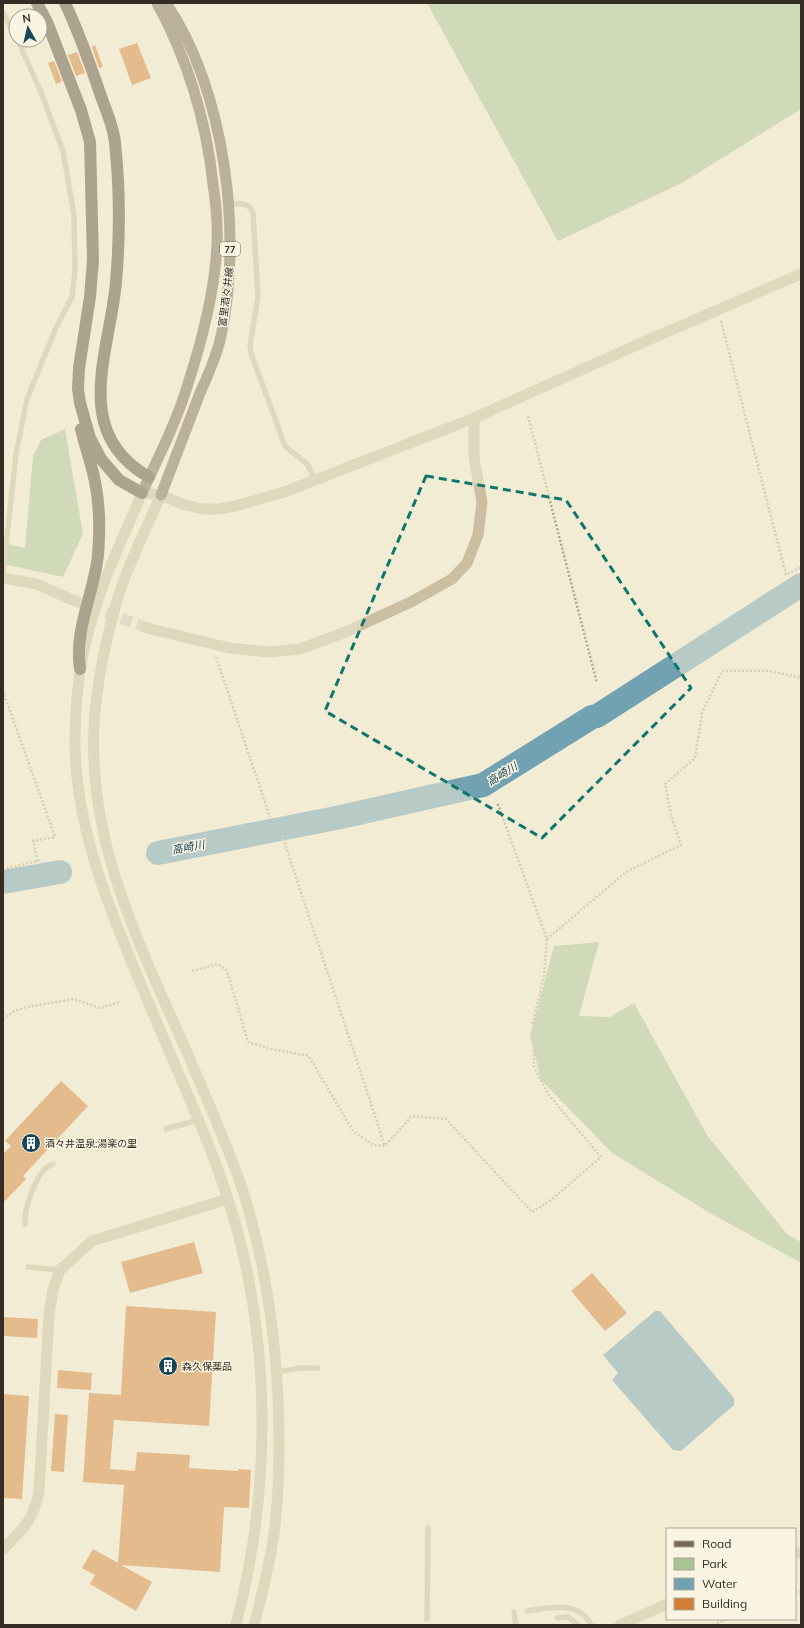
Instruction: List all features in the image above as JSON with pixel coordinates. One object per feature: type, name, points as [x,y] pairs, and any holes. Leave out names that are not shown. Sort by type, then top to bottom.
[{"type":"highway","points":[[37,3],[47,22],[82,110],[90,142],[94,260],[89,305],[79,368],[78,388],[80,402],[90,438],[101,459],[119,480],[142,493]]},
{"type":"highway","points":[[65,3],[89,61],[115,140],[119,245],[115,294],[100,376],[103,419],[120,454],[134,468],[149,478]]},
{"type":"highway","points":[[80,402],[78,418],[95,482],[99,521],[97,564],[93,584],[82,620],[78,645],[80,669]]},
{"type":"main road","name":"富里酒々井線","points":[[142,493],[175,419],[199,350],[213,283],[217,244],[216,204],[212,172],[199,103],[178,45],[157,3]]},
{"type":"main road","name":"富里酒々井線","points":[[161,495],[221,337],[230,266],[228,204],[224,165],[210,104],[191,52],[166,3]]},
{"type":"street","points":[[236,1625],[245,1590],[261,1478],[263,1406],[250,1282],[228,1199],[198,1120],[123,945],[94,857],[79,789],[75,745],[80,669],[86,640],[100,593],[142,493],[161,495],[182,504],[203,510],[218,509],[284,492],[474,418],[718,309],[801,274]]},
{"type":"street","points":[[147,628],[229,648],[269,652],[300,649],[341,634],[411,602],[452,579],[467,564],[478,535],[482,502],[474,458],[474,418]]},
{"type":"street","points":[[149,478],[161,495]]},
{"type":"street","points":[[161,495],[126,578],[117,603],[108,638],[98,694],[93,735],[96,790],[109,856],[119,890],[143,952],[214,1115],[244,1194],[265,1276],[276,1348],[278,1479],[274,1533],[263,1591],[254,1625]]},
{"type":"street","points":[[3,578],[36,584],[74,601]]},
{"type":"street","points":[[3,1549],[27,1525],[36,1508],[39,1492],[49,1315],[53,1290],[60,1270],[92,1241],[228,1199]]},
{"type":"street","points":[[620,1625],[666,1604]]},
{"type":"lane","points":[[3,13],[8,22]]},
{"type":"lane","points":[[3,574],[16,454],[27,399],[56,328],[72,297],[75,271],[74,215],[64,157],[42,95],[21,48]]},
{"type":"lane","points":[[228,204],[244,204],[252,208],[253,213],[258,297],[250,345],[251,353],[285,446],[308,465],[315,480]]},
{"type":"lane","points":[[166,1130],[198,1120]]},
{"type":"lane","points":[[25,1224],[28,1200],[40,1177],[49,1165],[53,1164]]},
{"type":"lane","points":[[28,1267],[60,1270]]},
{"type":"lane","points":[[277,1372],[301,1368],[318,1368]]},
{"type":"lane","points":[[427,1620],[428,1528]]},
{"type":"lane","points":[[526,1611],[561,1607],[577,1610],[591,1625]]},
{"type":"lane","points":[[514,1612],[516,1625]]},
{"type":"lane","points":[[557,1618],[568,1617],[578,1625]]},
{"type":"path","points":[[718,309],[786,575],[801,567]]},
{"type":"path","points":[[528,416],[597,684]]},
{"type":"path","points":[[212,643],[270,817]]},
{"type":"path","points":[[547,939],[626,872],[681,845],[672,818],[665,784],[695,758],[702,713],[722,671],[770,671],[801,678]]},
{"type":"path","points":[[3,691],[56,837],[34,841],[38,861],[3,869]]},
{"type":"path","points":[[385,1146],[412,1116],[446,1119],[532,1212],[551,1200],[601,1157],[548,1094],[534,1067],[533,1023],[544,975],[547,939],[497,802]]},
{"type":"path","points":[[282,835],[385,1146]]},
{"type":"path","points":[[192,971],[218,964],[227,971],[248,1042],[271,1049],[309,1056],[353,1131],[373,1145],[385,1146]]},
{"type":"path","points":[[3,1019],[14,1011],[28,1007],[74,999],[100,1008],[120,1002]]},
{"type":"path","points":[[713,1625],[725,1620]]},
{"type":"highlighted area","points":[[426,476],[566,500],[691,688],[542,838],[325,711]]},
{"type":"green space","points":[[427,3],[801,3],[801,109],[682,183],[558,241]]},
{"type":"green space","points":[[65,429],[83,534],[63,577],[3,564],[3,543],[25,548],[33,456],[41,440]]},
{"type":"green space","points":[[599,942],[579,1016],[610,1017],[634,1003],[707,1135],[787,1234],[801,1242],[801,1263],[710,1213],[612,1153],[541,1080],[530,1036],[554,946]]},
{"type":"water","points":[[655,1311],[660,1311],[734,1398],[734,1405],[681,1451],[673,1450],[612,1380],[618,1373],[603,1355]]},
{"type":"building","points":[[137,43],[151,78],[132,85],[119,49]]},
{"type":"building","points":[[95,45],[103,67],[99,68],[92,47]]},
{"type":"building","points":[[77,52],[85,73],[76,76],[68,55]]},
{"type":"building","points":[[54,61],[62,81],[56,84],[48,63]]},
{"type":"building","name":"酒々井温泉;湯楽の里","points":[[61,1081],[88,1106],[23,1176],[26,1179],[3,1203],[3,1154],[11,1146],[5,1141]]},
{"type":"building","points":[[194,1242],[203,1273],[130,1293],[121,1262]]},
{"type":"building","points":[[592,1273],[627,1313],[605,1331],[571,1291]]},
{"type":"building","points":[[126,1306],[216,1312],[209,1426],[114,1420],[110,1469],[135,1471],[137,1452],[190,1455],[189,1468],[238,1471],[238,1469],[251,1470],[249,1508],[224,1507],[220,1572],[121,1565],[152,1582],[136,1611],[90,1584],[95,1575],[82,1568],[93,1549],[118,1563],[124,1485],[83,1482],[89,1393],[121,1395]]},
{"type":"building","points":[[3,1317],[38,1319],[37,1338],[3,1336]]},
{"type":"building","points":[[58,1370],[92,1373],[91,1390],[57,1388]]},
{"type":"building","points":[[3,1394],[29,1396],[22,1499],[3,1498]]},
{"type":"building","points":[[55,1414],[68,1415],[64,1472],[51,1471]]},
{"type":"waterway","name":"高崎川","points":[[158,853],[336,818],[483,785],[592,717],[597,716],[801,585]]},
{"type":"waterway","name":"高崎川","points":[[3,882],[60,872]]},
{"type":"tunnel","points":[[75,601],[147,628]]},
{"type":"place","name":"酒々井温泉;湯楽の里","points":[[31,1143]]},
{"type":"place","name":"森久保薬品","points":[[168,1366]]}]
